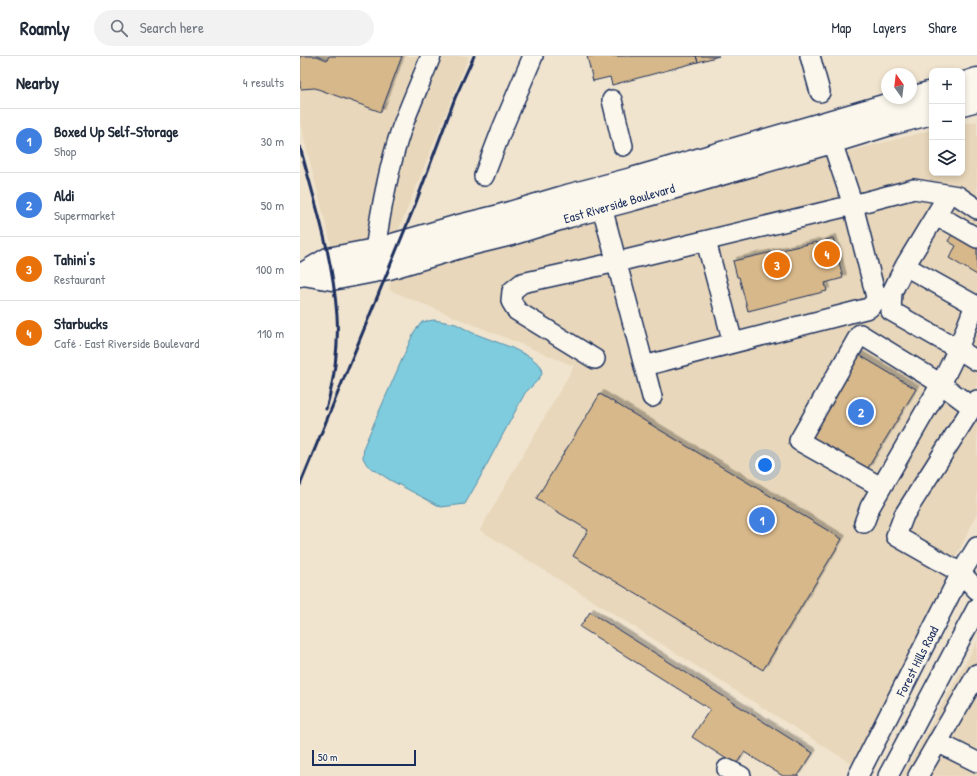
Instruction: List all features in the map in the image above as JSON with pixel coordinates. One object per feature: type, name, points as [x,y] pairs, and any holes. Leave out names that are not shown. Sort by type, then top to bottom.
[{"type":"main road","points":[[965,83],[977,80]]},
{"type":"main road","name":"East Riverside Boulevard","points":[[917,96],[929,93]]},
{"type":"main road","points":[[965,103],[977,100]]},
{"type":"main road","name":"East Riverside Boulevard","points":[[301,270],[328,259],[375,250],[496,217],[891,104]]},
{"type":"main road","name":"East Riverside Boulevard","points":[[301,270],[332,279],[389,268],[929,114]]},
{"type":"street","points":[[375,250],[389,172],[401,130],[431,56]]},
{"type":"street","points":[[484,176],[533,56]]},
{"type":"street","points":[[810,56],[820,92]]},
{"type":"street","points":[[612,100],[623,146]]},
{"type":"street","points":[[644,366],[869,308],[874,303],[876,297],[853,205],[832,142]]},
{"type":"street","points":[[595,359],[517,311],[511,301],[512,291],[522,283],[706,241],[914,189],[958,196],[977,209]]},
{"type":"street","points":[[948,195],[905,266],[892,292],[891,311],[967,355]]},
{"type":"street","points":[[602,208],[652,397]]},
{"type":"street","points":[[935,217],[951,223],[977,238]]},
{"type":"street","points":[[706,241],[733,343]]},
{"type":"street","points":[[905,266],[975,305],[967,355]]},
{"type":"street","points":[[881,487],[799,441],[860,334],[975,404],[904,516],[896,536],[961,573],[977,590]]},
{"type":"street","points":[[864,523],[870,507],[881,487],[941,384],[967,355],[977,337]]},
{"type":"street","name":"Forest Hills Road","points":[[858,776],[961,573],[977,547]]},
{"type":"street","points":[[888,776],[977,608]]},
{"type":"street","points":[[918,776],[977,674]]},
{"type":"street","points":[[937,742],[977,762]]},
{"type":"shaded area","points":[[300,56],[469,56],[397,234],[333,251],[300,124]]},
{"type":"shaded area","points":[[977,121],[977,514],[854,765],[480,530],[574,366],[389,290],[391,280],[630,209],[788,166],[929,131],[929,176],[965,176],[965,123]]},
{"type":"shaded area","points":[[977,642],[977,776],[902,776],[975,646]]},
{"type":"water","points":[[434,320],[456,324],[473,333],[510,347],[530,357],[541,366],[542,374],[525,393],[465,504],[441,507],[390,480],[367,465],[363,458],[364,446],[414,332],[422,322]]},
{"type":"building","points":[[300,56],[317,56],[327,60],[329,56],[402,56],[381,112],[315,88],[301,89]]},
{"type":"building","points":[[587,56],[696,56],[698,62],[612,85],[610,77],[593,81]]},
{"type":"building","points":[[696,56],[719,56],[698,62]]},
{"type":"building","points":[[953,233],[977,248],[977,275],[949,258],[956,246],[948,241]]},
{"type":"building","points":[[833,238],[843,278],[825,283],[827,291],[748,311],[733,261],[817,242],[817,244]]},
{"type":"building","points":[[856,353],[916,389],[866,471],[806,436]]},
{"type":"building","points":[[600,394],[842,539],[763,670],[573,556],[588,530],[536,499]]},
{"type":"building","points":[[590,612],[813,753],[798,776],[783,776],[744,752],[736,765],[692,737],[710,709],[580,627]]},
{"type":"railway","points":[[300,485],[415,205],[455,98],[474,56]]},
{"type":"railway","points":[[300,147],[323,230],[335,294],[337,316],[337,351],[334,375],[326,409]]},
{"type":"place","name":"Starbucks","points":[[827,254]]},
{"type":"place","name":"Tahini's","points":[[777,265]]},
{"type":"place","name":"Aldi","points":[[861,412]]},
{"type":"place","name":"Boxed Up Self-Storage","points":[[762,520]]}]
